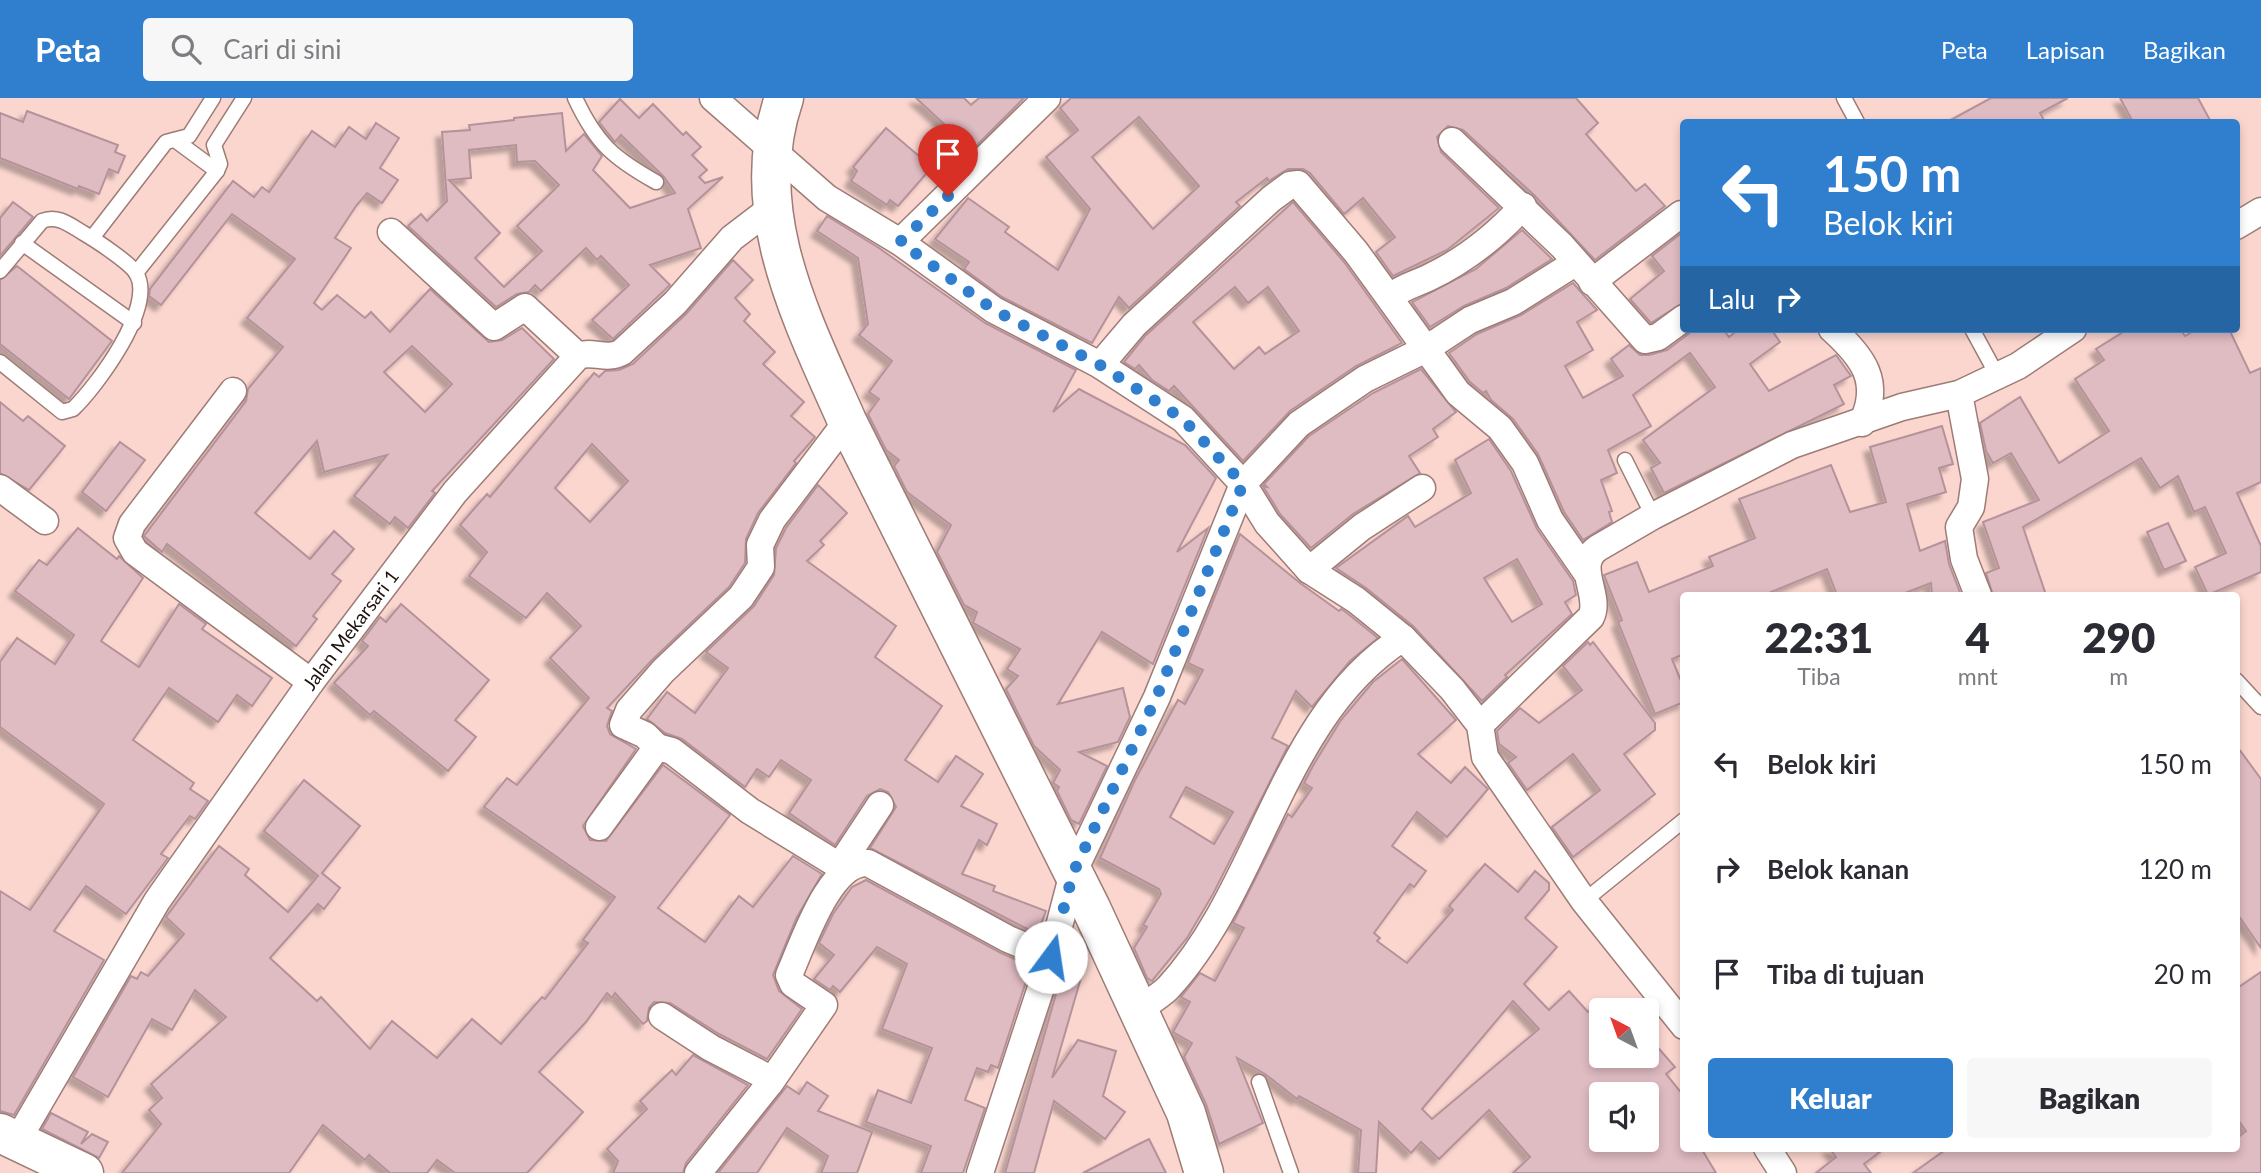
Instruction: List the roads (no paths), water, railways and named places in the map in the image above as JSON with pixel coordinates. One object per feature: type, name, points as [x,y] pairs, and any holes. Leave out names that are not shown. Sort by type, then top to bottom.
[{"type":"main road","points":[[784,98],[771,147],[770,209],[776,245],[796,301],[847,421],[958,638],[1138,1010],[1186,1114],[1204,1173]]},
{"type":"main road","points":[[8,1137],[84,1173]]},
{"type":"street","points":[[713,98],[827,198],[900,242],[994,310],[1100,365],[1183,419],[1243,484],[1266,523],[1309,570],[1356,600],[1403,638],[1452,689],[1480,725],[1485,757],[1584,901],[1680,1022]]},
{"type":"street","points":[[900,242],[1047,98]]},
{"type":"street","points":[[1452,141],[1523,206],[1645,340],[1658,337],[1680,321]]},
{"type":"street","points":[[1100,365],[1154,306],[1271,199],[1294,184],[1326,214],[1390,297],[1458,393],[1500,428],[1525,463],[1550,520],[1586,572],[1594,609],[1591,617],[1480,725]]},
{"type":"street","points":[[1390,297],[1407,284],[1425,279],[1485,245],[1523,206]]},
{"type":"street","points":[[391,232],[494,327],[525,307],[578,356],[585,353],[605,358],[622,352],[675,303],[732,238],[770,209]]},
{"type":"street","points":[[2240,224],[2261,211]]},
{"type":"street","points":[[980,1173],[1051,957],[1073,873],[1157,696],[1243,484],[1299,424],[1365,380],[1426,349],[1470,320],[1584,273],[1680,215]]},
{"type":"street","points":[[1836,333],[1855,353],[1868,373],[1870,407],[1862,423]]},
{"type":"street","points":[[1586,572],[1592,551],[1653,516],[1792,445],[1902,408],[1959,394],[2018,366],[2067,333]]},
{"type":"street","name":"Jalan Mekarsari 1","points":[[8,1137],[157,901],[311,682],[455,492],[578,356]]},
{"type":"street","points":[[233,391],[132,524],[127,538],[135,552],[311,682]]},
{"type":"street","points":[[1959,394],[1975,479],[1971,507],[1959,527],[1964,559],[1977,592]]},
{"type":"street","points":[[843,869],[750,811],[672,751],[657,747],[645,735],[623,725],[624,718],[663,671],[741,597],[761,567],[760,545],[772,520],[847,421]]},
{"type":"street","points":[[0,488],[45,521]]},
{"type":"street","points":[[1309,570],[1362,527],[1422,488]]},
{"type":"street","points":[[1138,1010],[1167,988],[1206,936],[1311,736],[1380,652],[1403,638]]},
{"type":"street","points":[[599,827],[657,747]]},
{"type":"street","points":[[698,1173],[770,1083],[823,1009],[824,1005],[793,984],[789,975],[826,892],[843,869],[880,805]]},
{"type":"street","points":[[843,869],[858,863],[867,863],[1008,939],[1051,957]]},
{"type":"street","points":[[662,1016],[711,1048],[763,1075],[770,1083]]},
{"type":"street","points":[[1770,1152],[1783,1173]]},
{"type":"lane","points":[[92,238],[166,142],[189,136],[213,98]]},
{"type":"lane","points":[[136,273],[217,171],[220,164],[214,145],[244,98]]},
{"type":"lane","points":[[575,98],[584,118],[619,161],[656,182]]},
{"type":"lane","points":[[1844,98],[1855,119]]},
{"type":"lane","points":[[175,140],[217,171]]},
{"type":"lane","points":[[0,271],[42,220],[50,217],[60,219],[92,238],[136,273],[140,287],[134,323],[78,405],[68,411],[62,412],[0,362]]},
{"type":"lane","points":[[22,243],[134,323]]},
{"type":"lane","points":[[1974,333],[1997,375]]},
{"type":"lane","points":[[1625,460],[1653,516]]},
{"type":"lane","points":[[2240,684],[2261,707]]},
{"type":"lane","points":[[1584,901],[1680,823]]},
{"type":"lane","points":[[1259,1082],[1292,1173]]}]
